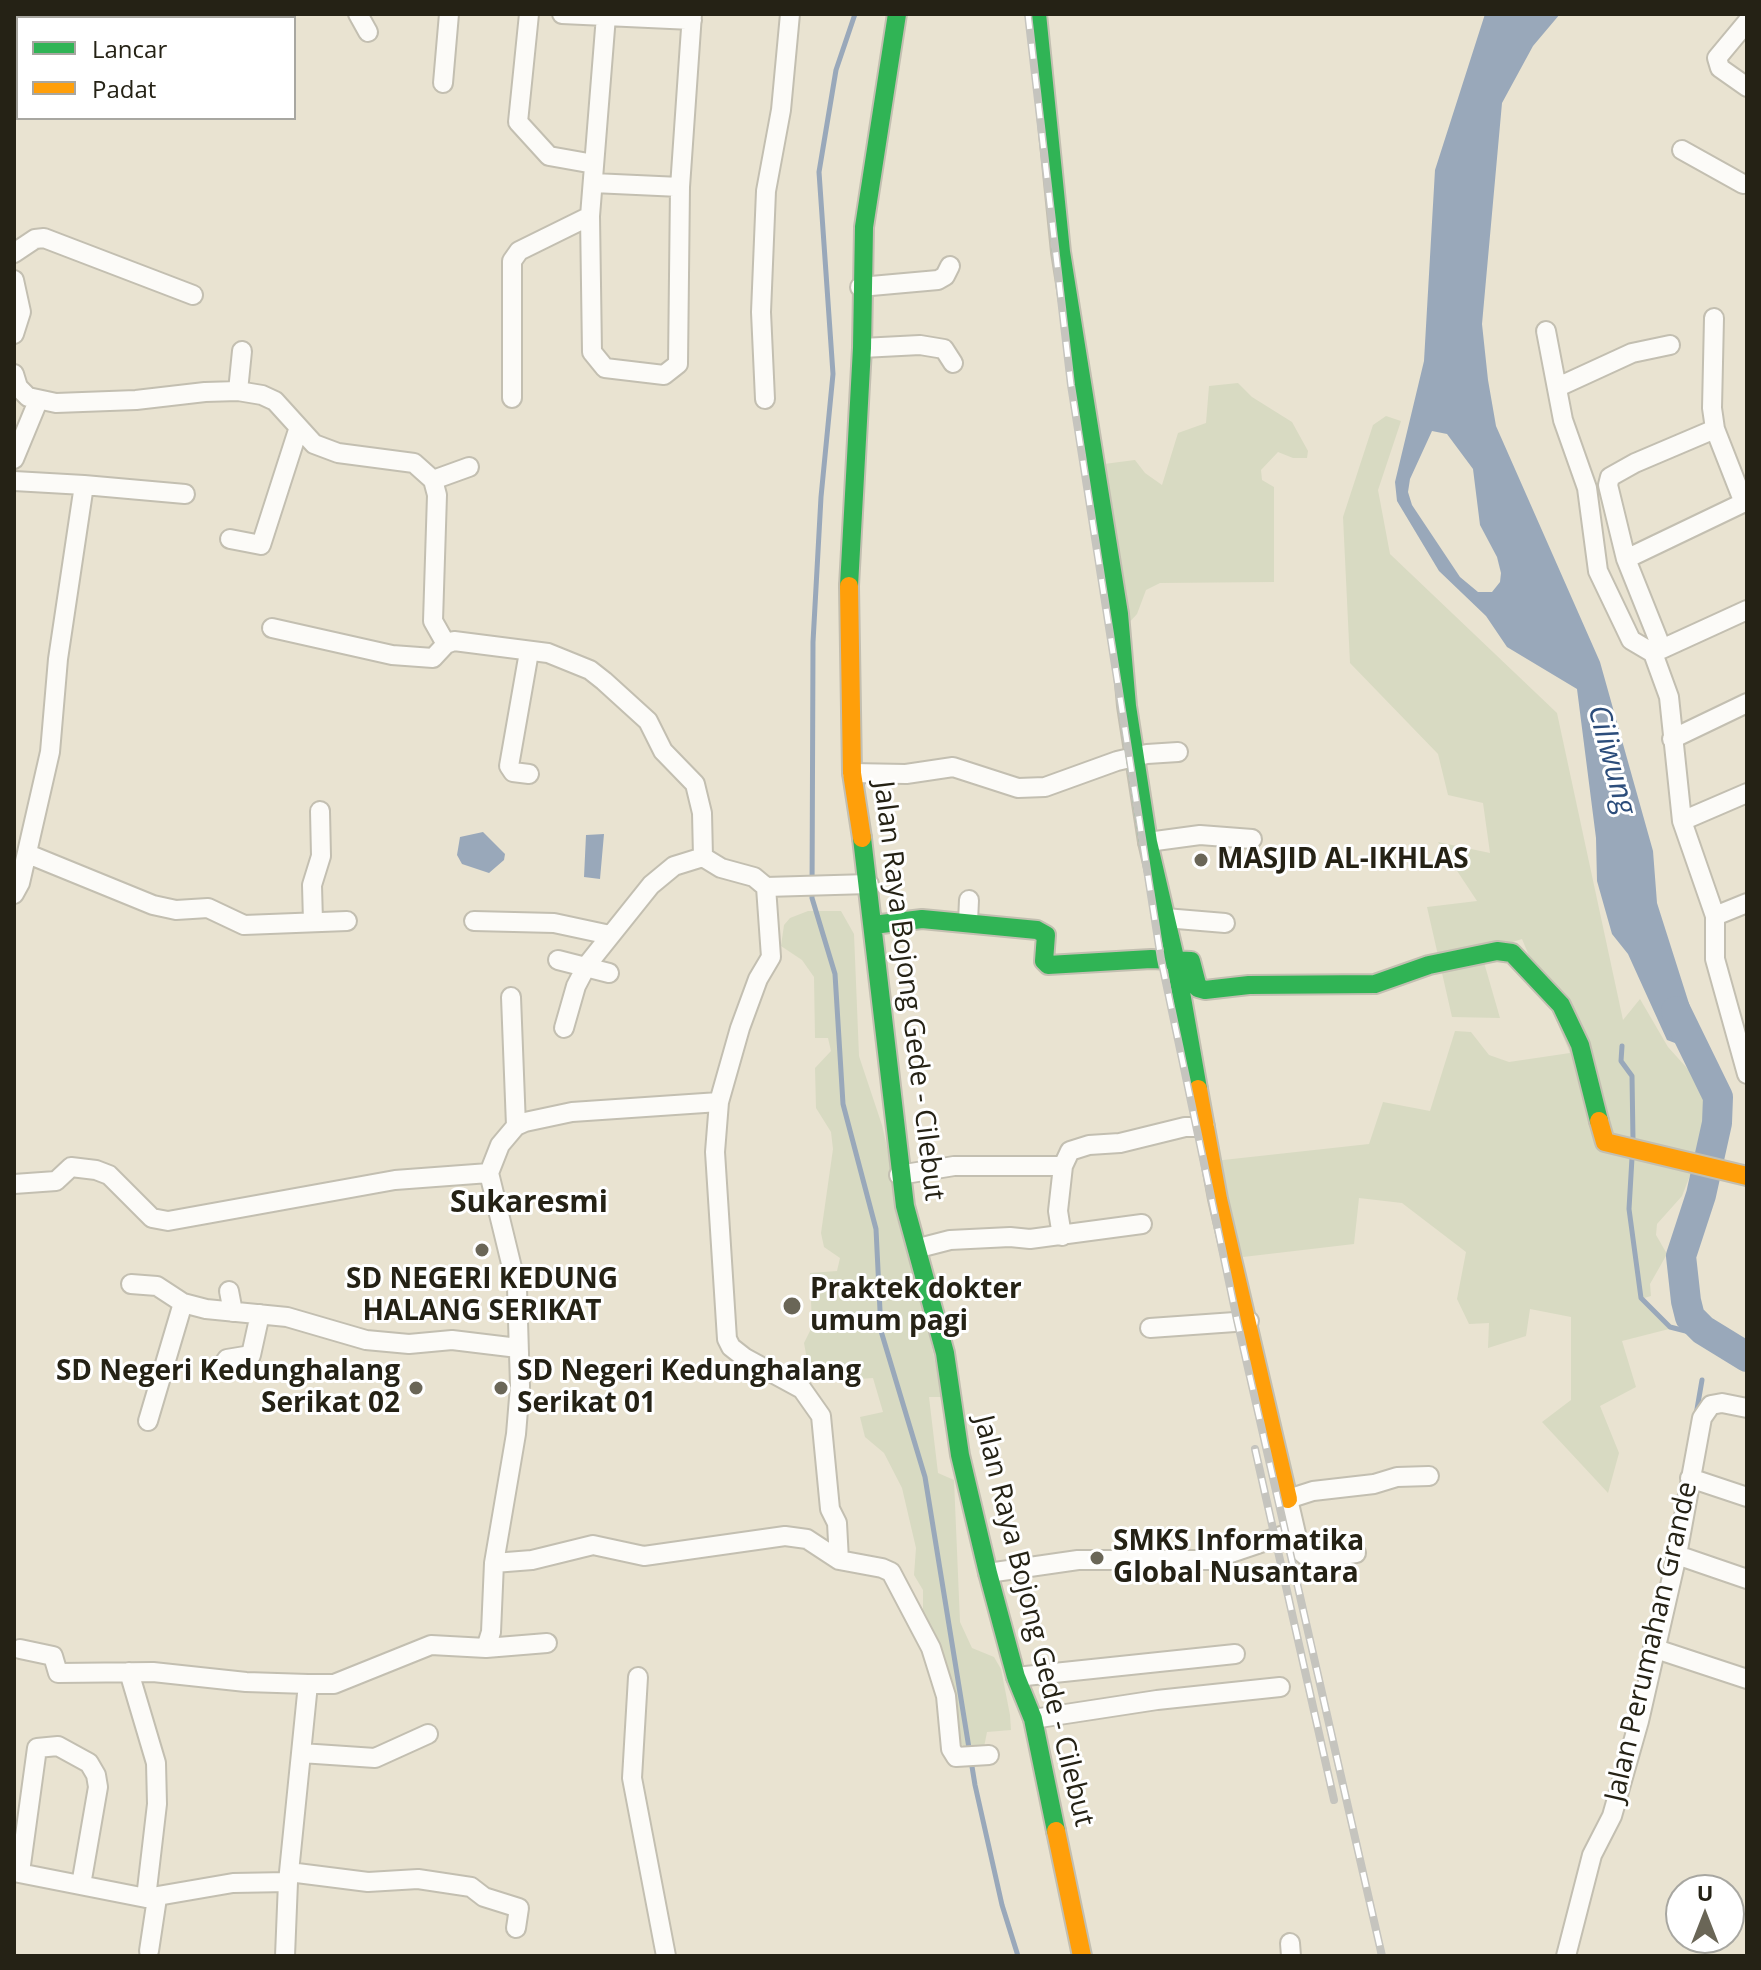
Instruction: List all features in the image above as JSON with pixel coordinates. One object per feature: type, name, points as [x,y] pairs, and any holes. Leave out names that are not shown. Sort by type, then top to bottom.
[{"type":"street","points":[[358,14],[368,32]]},
{"type":"street","points":[[443,83],[449,14]]},
{"type":"street","points":[[529,14],[518,122],[549,156],[594,164]]},
{"type":"street","points":[[562,14],[692,17],[680,187],[678,364],[670,374],[605,368],[595,358],[590,216],[606,16]]},
{"type":"street","points":[[765,399],[761,312],[766,191],[781,110],[790,14]]},
{"type":"street","name":"Jalan Raya Bojong Gede - Cilebut","points":[[897,14],[874,150],[860,287],[862,348],[849,580],[852,773],[869,884],[899,1175],[905,1206],[919,1248],[945,1353],[960,1455],[988,1573],[1016,1677],[1033,1719],[1082,1956]]},
{"type":"street","points":[[1037,14],[1040,71],[1061,252],[1119,614],[1135,757],[1148,842],[1175,958],[1218,1199],[1249,1321],[1293,1532],[1300,1551],[1307,1557],[1356,1553]]},
{"type":"street","points":[[1747,22],[1717,58],[1720,68],[1747,87]]},
{"type":"street","points":[[1682,150],[1746,182]]},
{"type":"street","points":[[593,183],[680,187]]},
{"type":"street","points":[[512,398],[512,261],[519,251],[590,216]]},
{"type":"street","points":[[14,253],[35,239],[44,238],[193,295]]},
{"type":"street","points":[[860,287],[938,280],[945,276],[950,266]]},
{"type":"street","points":[[14,280],[21,312],[14,334]]},
{"type":"street","points":[[1626,559],[1746,502],[1715,429],[1712,408],[1714,318]]},
{"type":"street","points":[[1546,331],[1563,420],[1587,488],[1598,571],[1631,640],[1657,651],[1747,610]]},
{"type":"street","points":[[862,348],[920,345],[944,349],[953,363]]},
{"type":"street","points":[[1558,387],[1632,353],[1670,345]]},
{"type":"street","points":[[238,391],[242,351]]},
{"type":"street","points":[[14,374],[18,387],[38,401],[136,400],[238,391],[275,401],[298,430],[314,444],[338,453],[414,463],[433,480],[439,517],[433,621],[446,644]]},
{"type":"street","points":[[14,459],[38,401]]},
{"type":"street","points":[[1715,429],[1635,463],[1610,477],[1608,485],[1626,559],[1669,697],[1682,821],[1715,916],[1715,959],[1747,1074]]},
{"type":"street","points":[[230,539],[261,545],[298,430]]},
{"type":"street","points":[[433,480],[469,467]]},
{"type":"street","points":[[14,481],[185,494]]},
{"type":"street","points":[[14,894],[28,854],[50,752],[58,659],[84,485]]},
{"type":"street","points":[[272,628],[392,655],[433,658],[446,644],[454,641],[561,657],[590,670],[648,721],[659,746],[687,775],[699,795],[703,857]]},
{"type":"street","points":[[529,652],[509,766],[513,772],[529,774]]},
{"type":"street","points":[[1672,739],[1747,703]]},
{"type":"street","points":[[852,773],[906,774],[953,767],[1018,788],[1045,787],[1135,757],[1178,752]]},
{"type":"street","points":[[1682,821],[1747,793]]},
{"type":"street","points":[[313,922],[312,885],[321,856],[320,811]]},
{"type":"street","points":[[1148,842],[1200,835],[1252,839]]},
{"type":"street","points":[[28,854],[153,905],[176,910],[200,907],[251,926],[347,921]]},
{"type":"street","points":[[564,1028],[576,986],[587,965],[651,885],[674,866],[703,857],[721,868],[754,877],[766,887],[869,884]]},
{"type":"street","points":[[766,887],[771,957],[758,979],[740,1028],[719,1102],[716,1166],[727,1339],[731,1347],[745,1358],[802,1389],[821,1416],[830,1509],[837,1523],[839,1560]]},
{"type":"street","points":[[968,922],[969,900]]},
{"type":"street","points":[[1715,916],[1747,903]]},
{"type":"street","points":[[1165,918],[1225,923]]},
{"type":"street","points":[[873,925],[922,919],[1037,930],[1046,935],[1044,961],[1055,966],[1175,958],[1191,961],[1198,988],[1205,990],[1249,985],[1375,984],[1429,965],[1497,951],[1512,953],[1561,1005],[1580,1045],[1605,1142],[1747,1176]]},
{"type":"street","points":[[474,921],[554,923],[610,935]]},
{"type":"street","points":[[558,960],[609,973]]},
{"type":"street","points":[[511,997],[516,1126]]},
{"type":"street","points":[[486,1648],[493,1617],[494,1563],[519,1416],[517,1288],[489,1173],[500,1145],[516,1126],[572,1112],[719,1102]]},
{"type":"street","points":[[1062,1236],[1058,1211],[1063,1166],[1070,1151],[1185,1127],[1205,1127]]},
{"type":"street","points":[[899,1175],[954,1166],[1063,1166]]},
{"type":"street","points":[[14,1184],[56,1181],[71,1167],[96,1170],[109,1175],[152,1218],[168,1221],[395,1180],[489,1173]]},
{"type":"street","points":[[919,1248],[950,1240],[1062,1236],[1142,1224]]},
{"type":"street","points":[[131,1284],[157,1286],[183,1303],[309,1321],[366,1340],[409,1344],[452,1340],[518,1348]]},
{"type":"street","points":[[229,1291],[233,1312]]},
{"type":"street","points":[[148,1421],[183,1303]]},
{"type":"street","points":[[220,1369],[227,1359],[251,1355],[260,1314]]},
{"type":"street","points":[[1150,1328],[1249,1321]]},
{"type":"street","name":"Jalan Perumahan Grande","points":[[1566,1956],[1592,1855],[1612,1816],[1626,1772],[1677,1555],[1702,1418],[1711,1405],[1722,1403],[1747,1408]]},
{"type":"street","points":[[1288,1499],[1313,1491],[1374,1484],[1397,1477],[1429,1476]]},
{"type":"street","points":[[1690,1478],[1747,1497]]},
{"type":"street","points":[[988,1573],[1078,1560],[1210,1560],[1293,1532]]},
{"type":"street","points":[[494,1563],[532,1560],[593,1545],[644,1556],[785,1536],[807,1539],[839,1560],[891,1572],[935,1657],[946,1696],[951,1749],[962,1759],[988,1756]]},
{"type":"street","points":[[1677,1555],[1747,1579]]},
{"type":"street","points":[[20,1649],[53,1656],[58,1673],[129,1672],[334,1684],[431,1645],[486,1648],[547,1643]]},
{"type":"street","points":[[1653,1648],[1747,1679]]},
{"type":"street","points":[[1016,1677],[1235,1654]]},
{"type":"street","points":[[129,1672],[156,1763],[157,1804],[149,1951]]},
{"type":"street","points":[[638,1677],[632,1778],[666,1956]]},
{"type":"street","points":[[285,1956],[288,1877],[308,1684]]},
{"type":"street","points":[[1033,1719],[1157,1700],[1280,1687]]},
{"type":"street","points":[[301,1753],[375,1758],[428,1734]]},
{"type":"street","points":[[81,1885],[98,1787],[96,1775],[89,1763],[58,1746],[37,1748],[17,1872],[81,1885],[152,1898],[233,1883],[288,1877],[368,1882],[418,1879],[471,1887],[484,1897],[519,1908],[516,1928]]},
{"type":"green space","points":[[1238,383],[1252,397],[1292,422],[1308,451],[1307,458],[1293,458],[1278,452],[1261,470],[1262,480],[1274,487],[1274,582],[1160,583],[1146,590],[1137,614],[1126,626],[1104,464],[1135,460],[1145,473],[1162,485],[1178,433],[1206,423],[1209,386]]},
{"type":"green space","points":[[1386,416],[1401,421],[1378,490],[1390,554],[1557,713],[1623,1020],[1640,999],[1668,1047],[1714,1098],[1705,1137],[1682,1196],[1657,1224],[1656,1235],[1667,1254],[1650,1284],[1651,1296],[1641,1299],[1669,1329],[1622,1341],[1636,1387],[1600,1406],[1619,1453],[1608,1493],[1542,1422],[1571,1400],[1571,1317],[1530,1309],[1526,1336],[1488,1348],[1489,1323],[1469,1324],[1457,1299],[1466,1252],[1402,1203],[1359,1198],[1354,1244],[1243,1257],[1214,1161],[1369,1144],[1383,1102],[1430,1111],[1455,1031],[1471,1032],[1489,1055],[1509,1062],[1570,1053],[1522,939],[1481,952],[1500,1018],[1452,1017],[1427,907],[1477,901],[1438,842],[1490,853],[1483,803],[1448,795],[1438,754],[1350,663],[1343,517],[1373,425]]},
{"type":"green space","points":[[808,911],[841,911],[854,934],[859,1056],[882,1125],[943,1397],[929,1397],[938,1473],[954,1480],[960,1622],[972,1648],[994,1657],[1001,1669],[1010,1715],[1011,1730],[987,1732],[984,1747],[967,1750],[954,1736],[947,1681],[923,1614],[923,1590],[914,1575],[916,1548],[902,1488],[884,1453],[865,1437],[860,1417],[883,1412],[873,1378],[823,1382],[809,1370],[804,1343],[812,1327],[810,1273],[837,1271],[840,1258],[824,1247],[821,1233],[833,1149],[831,1132],[816,1108],[815,1068],[831,1051],[828,1038],[815,1038],[814,977],[802,960],[781,946],[784,925],[790,918]]},
{"type":"water","points":[[1485,14],[1560,14],[1533,46],[1502,103],[1482,324],[1488,380],[1496,426],[1600,662],[1653,851],[1657,903],[1699,1035],[1691,1049],[1667,1040],[1628,954],[1612,934],[1597,881],[1596,838],[1577,689],[1507,647],[1486,616],[1439,571],[1397,501],[1395,482],[1424,361],[1435,170]],"holes":[[[1432,431],[1447,434],[1473,469],[1480,525],[1497,557],[1501,573],[1500,582],[1492,592],[1478,592],[1460,577],[1412,505],[1408,492],[1410,479]]]},
{"type":"water","points":[[483,832],[505,854],[504,860],[489,873],[462,864],[457,855],[460,837]]},
{"type":"water","points":[[604,834],[600,879],[584,877],[586,835]]},
{"type":"waterway","points":[[855,14],[836,70],[819,172],[833,374],[821,497],[813,642],[812,898],[835,974],[843,1104],[876,1229],[881,1331],[925,1477],[975,1785],[1002,1905],[1018,1956]]},
{"type":"waterway","name":"Ciliwung","points":[[1676,1011],[1718,1097],[1717,1123],[1701,1195],[1681,1256],[1686,1301],[1690,1317],[1703,1330],[1747,1357]]},
{"type":"waterway","name":"Ciliwung","points":[[1622,1046],[1621,1061],[1632,1076],[1633,1140]]},
{"type":"waterway","name":"Ciliwung","points":[[1632,1158],[1629,1209],[1641,1298],[1670,1327],[1717,1339]]},
{"type":"waterway","points":[[1696,1415],[1702,1380]]},
{"type":"railway","points":[[1028,14],[1071,385],[1161,959],[1237,1320],[1382,1956]]},
{"type":"railway","points":[[1255,1449],[1334,1800]]},
{"type":"traffic: fast","points":[[849,586],[862,348],[864,227],[897,14]]},
{"type":"traffic: fast","points":[[1037,14],[1061,252],[1119,614],[1127,706],[1148,842],[1175,958],[1198,1089]]},
{"type":"traffic: fast","points":[[862,838],[905,1206],[945,1353],[960,1455],[988,1573],[1016,1677],[1033,1719],[1056,1831]]},
{"type":"traffic: fast","points":[[873,925],[922,919],[1037,930],[1046,935],[1044,961],[1048,965],[1151,959],[1191,961],[1198,988],[1205,990],[1249,985],[1375,984],[1429,965],[1497,951],[1512,953],[1561,1005],[1580,1045],[1599,1121]]},
{"type":"traffic: slow","points":[[849,586],[852,773],[862,838]]},
{"type":"traffic: slow","points":[[1198,1089],[1218,1199],[1288,1499]]},
{"type":"traffic: slow","points":[[1599,1121],[1605,1142],[1747,1176]]},
{"type":"traffic: slow","points":[[1056,1831],[1082,1956]]},
{"type":"place","name":"MASJID AL-IKHLAS","points":[[1201,860]]},
{"type":"place","name":"SD NEGERI KEDUNG HALANG SERIKAT","points":[[482,1250]]},
{"type":"place","name":"Praktek dokter umum pagi","points":[[792,1306]]},
{"type":"place","name":"SD Negeri Kedunghalang Serikat 02","points":[[416,1388]]},
{"type":"place","name":"SD Negeri Kedunghalang Serikat 01","points":[[501,1388]]},
{"type":"place","name":"SMKS Informatika Global Nusantara","points":[[1097,1558]]},
{"type":"district","name":"Sukaresmi","points":[[529,1203]]}]
